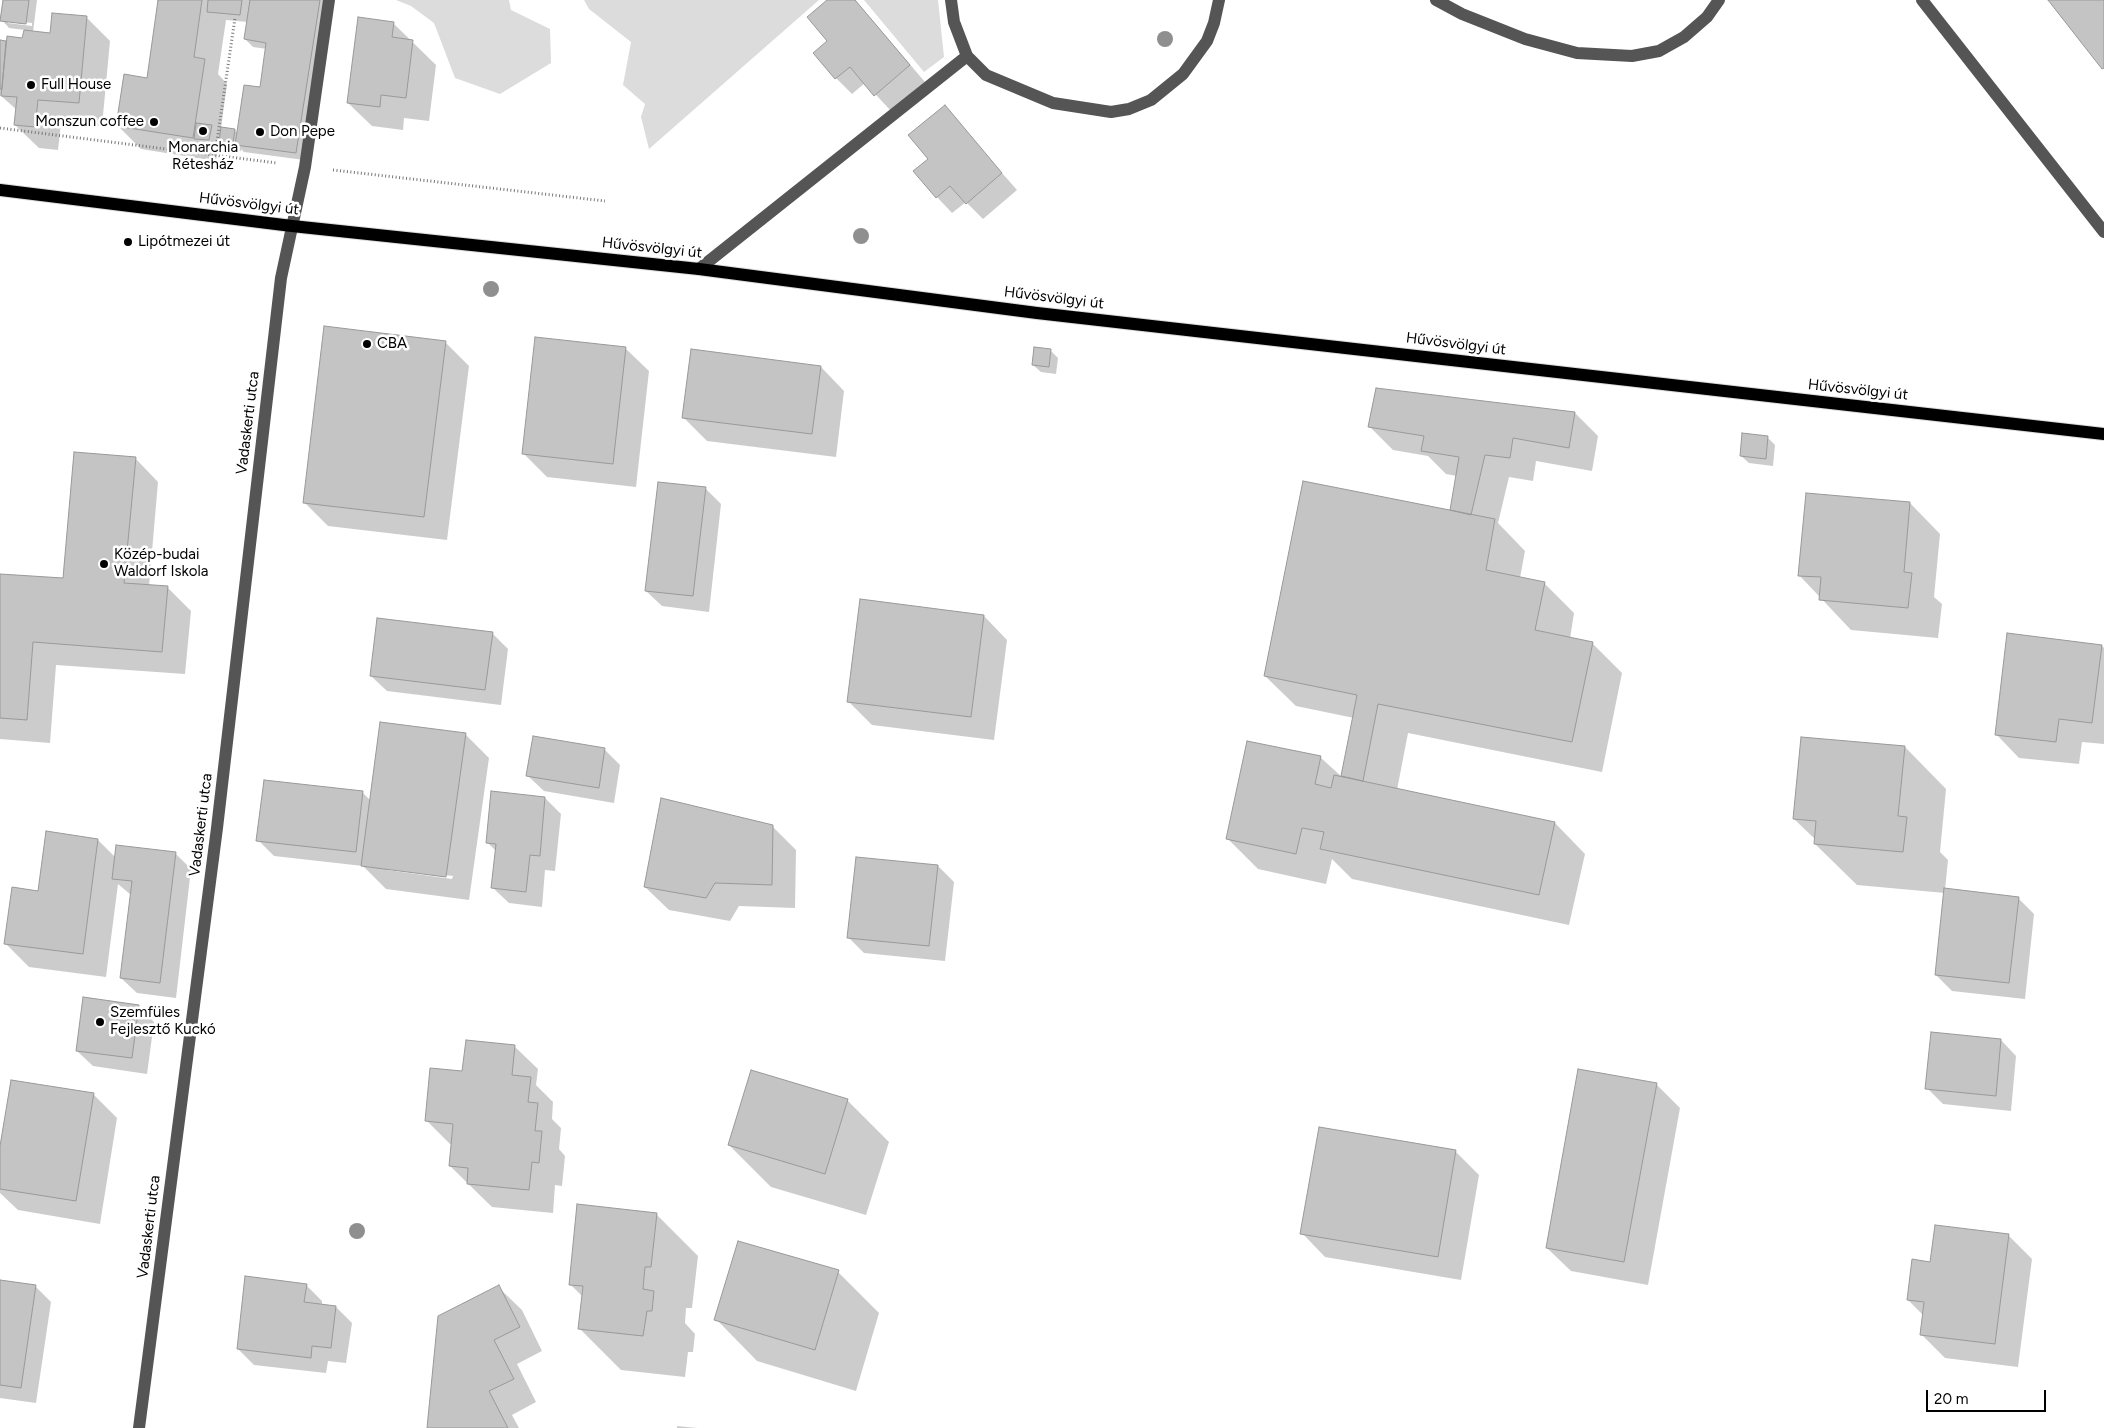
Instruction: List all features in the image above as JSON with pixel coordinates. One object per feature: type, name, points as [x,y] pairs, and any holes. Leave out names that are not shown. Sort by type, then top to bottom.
[{"type":"main road","name":"Hűvösvölgyi út","points":[[0,190],[292,226],[699,270],[1037,313],[2104,434]]},
{"type":"street","points":[[292,226],[305,167],[329,0]]},
{"type":"street","points":[[951,0],[954,22],[967,56],[986,75],[1054,103],[1111,112],[1129,109],[1151,100],[1183,74],[1207,41],[1214,23],[1219,0]]},
{"type":"street","points":[[1436,0],[1462,14],[1526,40],[1577,53],[1632,56],[1659,51],[1684,37],[1707,18],[1719,0]]},
{"type":"street","points":[[1922,0],[2104,232]]},
{"type":"street","points":[[699,270],[967,56]]},
{"type":"street","name":"Vadaskerti utca","points":[[139,1428],[217,828],[281,278],[292,226]]},
{"type":"path","points":[[215,155],[235,18]]},
{"type":"shaded area","points":[[396,0],[509,0],[511,10],[550,29],[551,63],[500,94],[455,78],[434,23],[411,6]]},
{"type":"shaded area","points":[[584,0],[819,0],[649,149],[641,117],[645,104],[623,85],[631,42],[589,9]]},
{"type":"shaded area","points":[[864,0],[938,0],[944,57],[924,72]]},
{"type":"building","points":[[3,0],[29,0],[26,24],[0,21]]},
{"type":"building","points":[[158,0],[202,0],[194,57],[205,59],[193,138],[116,126],[124,74],[147,78]]},
{"type":"building","points":[[208,0],[242,0],[240,15],[207,12]]},
{"type":"building","points":[[250,0],[320,0],[296,153],[235,145],[244,85],[260,87],[266,43],[244,39]]},
{"type":"building","points":[[827,0],[855,0],[910,65],[874,96],[850,67],[835,79],[813,53],[827,41],[807,17]]},
{"type":"building","points":[[2048,0],[2104,0],[2104,68],[2102,69]]},
{"type":"building","points":[[52,13],[87,16],[79,103],[38,100],[35,127],[14,125],[17,97],[1,96],[7,36],[22,38],[24,30],[50,33]]},
{"type":"building","points":[[358,17],[394,22],[392,37],[413,40],[406,98],[381,95],[380,107],[347,103]]},
{"type":"building","points":[[0,40],[6,41],[2,89],[0,89]]},
{"type":"building","points":[[945,105],[1002,173],[966,204],[950,186],[936,198],[913,171],[928,159],[908,135]]},
{"type":"building","points":[[196,123],[212,125],[209,140],[194,139]]},
{"type":"building","points":[[221,127],[235,129],[233,144],[219,142]]},
{"type":"building","points":[[324,326],[446,341],[424,517],[303,503]]},
{"type":"building","points":[[535,337],[626,347],[613,464],[522,454]]},
{"type":"building","points":[[1034,347],[1051,349],[1049,367],[1032,365]]},
{"type":"building","points":[[691,349],[821,366],[812,434],[682,418]]},
{"type":"building","points":[[1376,388],[1575,412],[1569,448],[1513,438],[1510,458],[1485,455],[1471,515],[1450,510],[1459,457],[1421,451],[1424,436],[1368,427]]},
{"type":"building","points":[[1742,433],[1768,436],[1766,459],[1740,456]]},
{"type":"building","points":[[74,452],[136,457],[124,583],[168,586],[162,652],[33,642],[27,720],[0,718],[0,574],[63,578]]},
{"type":"building","points":[[1303,481],[1495,519],[1486,570],[1545,582],[1535,630],[1593,642],[1572,742],[1378,704],[1363,781],[1341,776],[1357,695],[1264,676]]},
{"type":"building","points":[[658,482],[706,487],[693,596],[645,591]]},
{"type":"building","points":[[1806,493],[1910,502],[1904,572],[1912,573],[1908,608],[1819,600],[1821,577],[1798,576]]},
{"type":"building","points":[[860,599],[984,615],[971,717],[847,702]]},
{"type":"building","points":[[377,618],[493,632],[485,690],[370,676]]},
{"type":"building","points":[[2007,633],[2102,645],[2092,723],[2059,719],[2056,742],[1995,735]]},
{"type":"building","points":[[380,722],[466,733],[446,877],[361,866]]},
{"type":"building","points":[[533,736],[605,748],[599,788],[526,776]]},
{"type":"building","points":[[1801,737],[1905,746],[1898,816],[1907,817],[1903,852],[1814,844],[1816,821],[1793,819]]},
{"type":"building","points":[[1247,741],[1321,756],[1315,784],[1331,788],[1334,775],[1555,822],[1539,895],[1320,849],[1324,832],[1302,828],[1296,854],[1226,839]]},
{"type":"building","points":[[264,780],[363,791],[356,852],[256,841]]},
{"type":"building","points":[[491,791],[545,797],[540,856],[530,855],[526,892],[491,888],[496,844],[486,843]]},
{"type":"building","points":[[661,798],[773,825],[772,885],[715,883],[706,898],[644,887]]},
{"type":"building","points":[[46,831],[98,839],[83,954],[4,944],[12,887],[38,891]]},
{"type":"building","points":[[116,845],[176,852],[160,983],[120,978],[132,881],[112,879]]},
{"type":"building","points":[[856,857],[938,865],[929,946],[847,938]]},
{"type":"building","points":[[1944,888],[2019,897],[2009,983],[1935,975]]},
{"type":"building","points":[[83,997],[139,1005],[132,1058],[76,1051]]},
{"type":"building","points":[[1931,1032],[2001,1039],[1996,1096],[1925,1089]]},
{"type":"building","points":[[466,1040],[515,1045],[512,1075],[531,1077],[528,1102],[538,1103],[535,1131],[542,1131],[539,1163],[532,1162],[529,1190],[467,1184],[468,1168],[449,1166],[453,1124],[425,1121],[430,1068],[462,1071]]},
{"type":"building","points":[[1578,1069],[1657,1083],[1624,1262],[1546,1248]]},
{"type":"building","points":[[751,1070],[848,1099],[825,1174],[728,1145]]},
{"type":"building","points":[[11,1080],[94,1093],[76,1201],[0,1189],[0,1146]]},
{"type":"building","points":[[1319,1127],[1456,1150],[1438,1257],[1300,1234]]},
{"type":"building","points":[[577,1204],[657,1213],[651,1267],[645,1267],[643,1289],[654,1291],[652,1311],[647,1311],[643,1336],[578,1329],[583,1286],[569,1285]]},
{"type":"building","points":[[1935,1225],[2009,1234],[1995,1344],[1920,1335],[1924,1302],[1907,1300],[1912,1259],[1930,1262]]},
{"type":"building","points":[[738,1241],[839,1270],[815,1350],[714,1320]]},
{"type":"building","points":[[245,1276],[307,1284],[304,1302],[336,1306],[331,1348],[312,1346],[311,1358],[237,1349]]},
{"type":"building","points":[[0,1280],[36,1285],[21,1388],[0,1385]]},
{"type":"building","points":[[499,1285],[520,1327],[494,1340],[514,1379],[489,1391],[508,1428],[427,1428],[438,1316]]},
{"type":"place","name":"Full House","points":[[31,85]]},
{"type":"place","name":"Monszun coffee","points":[[154,122]]},
{"type":"place","name":"Monarchia Rétesház","points":[[203,131]]},
{"type":"place","name":"Don Pepe","points":[[260,132]]},
{"type":"place","name":"Lipótmezei út","points":[[128,242]]},
{"type":"place","name":"CBA","points":[[367,344]]},
{"type":"place","name":"Közép-budai Waldorf Iskola","points":[[104,564]]},
{"type":"place","name":"Szemfüles Fejlesztő Kuckó","points":[[100,1022]]}]
